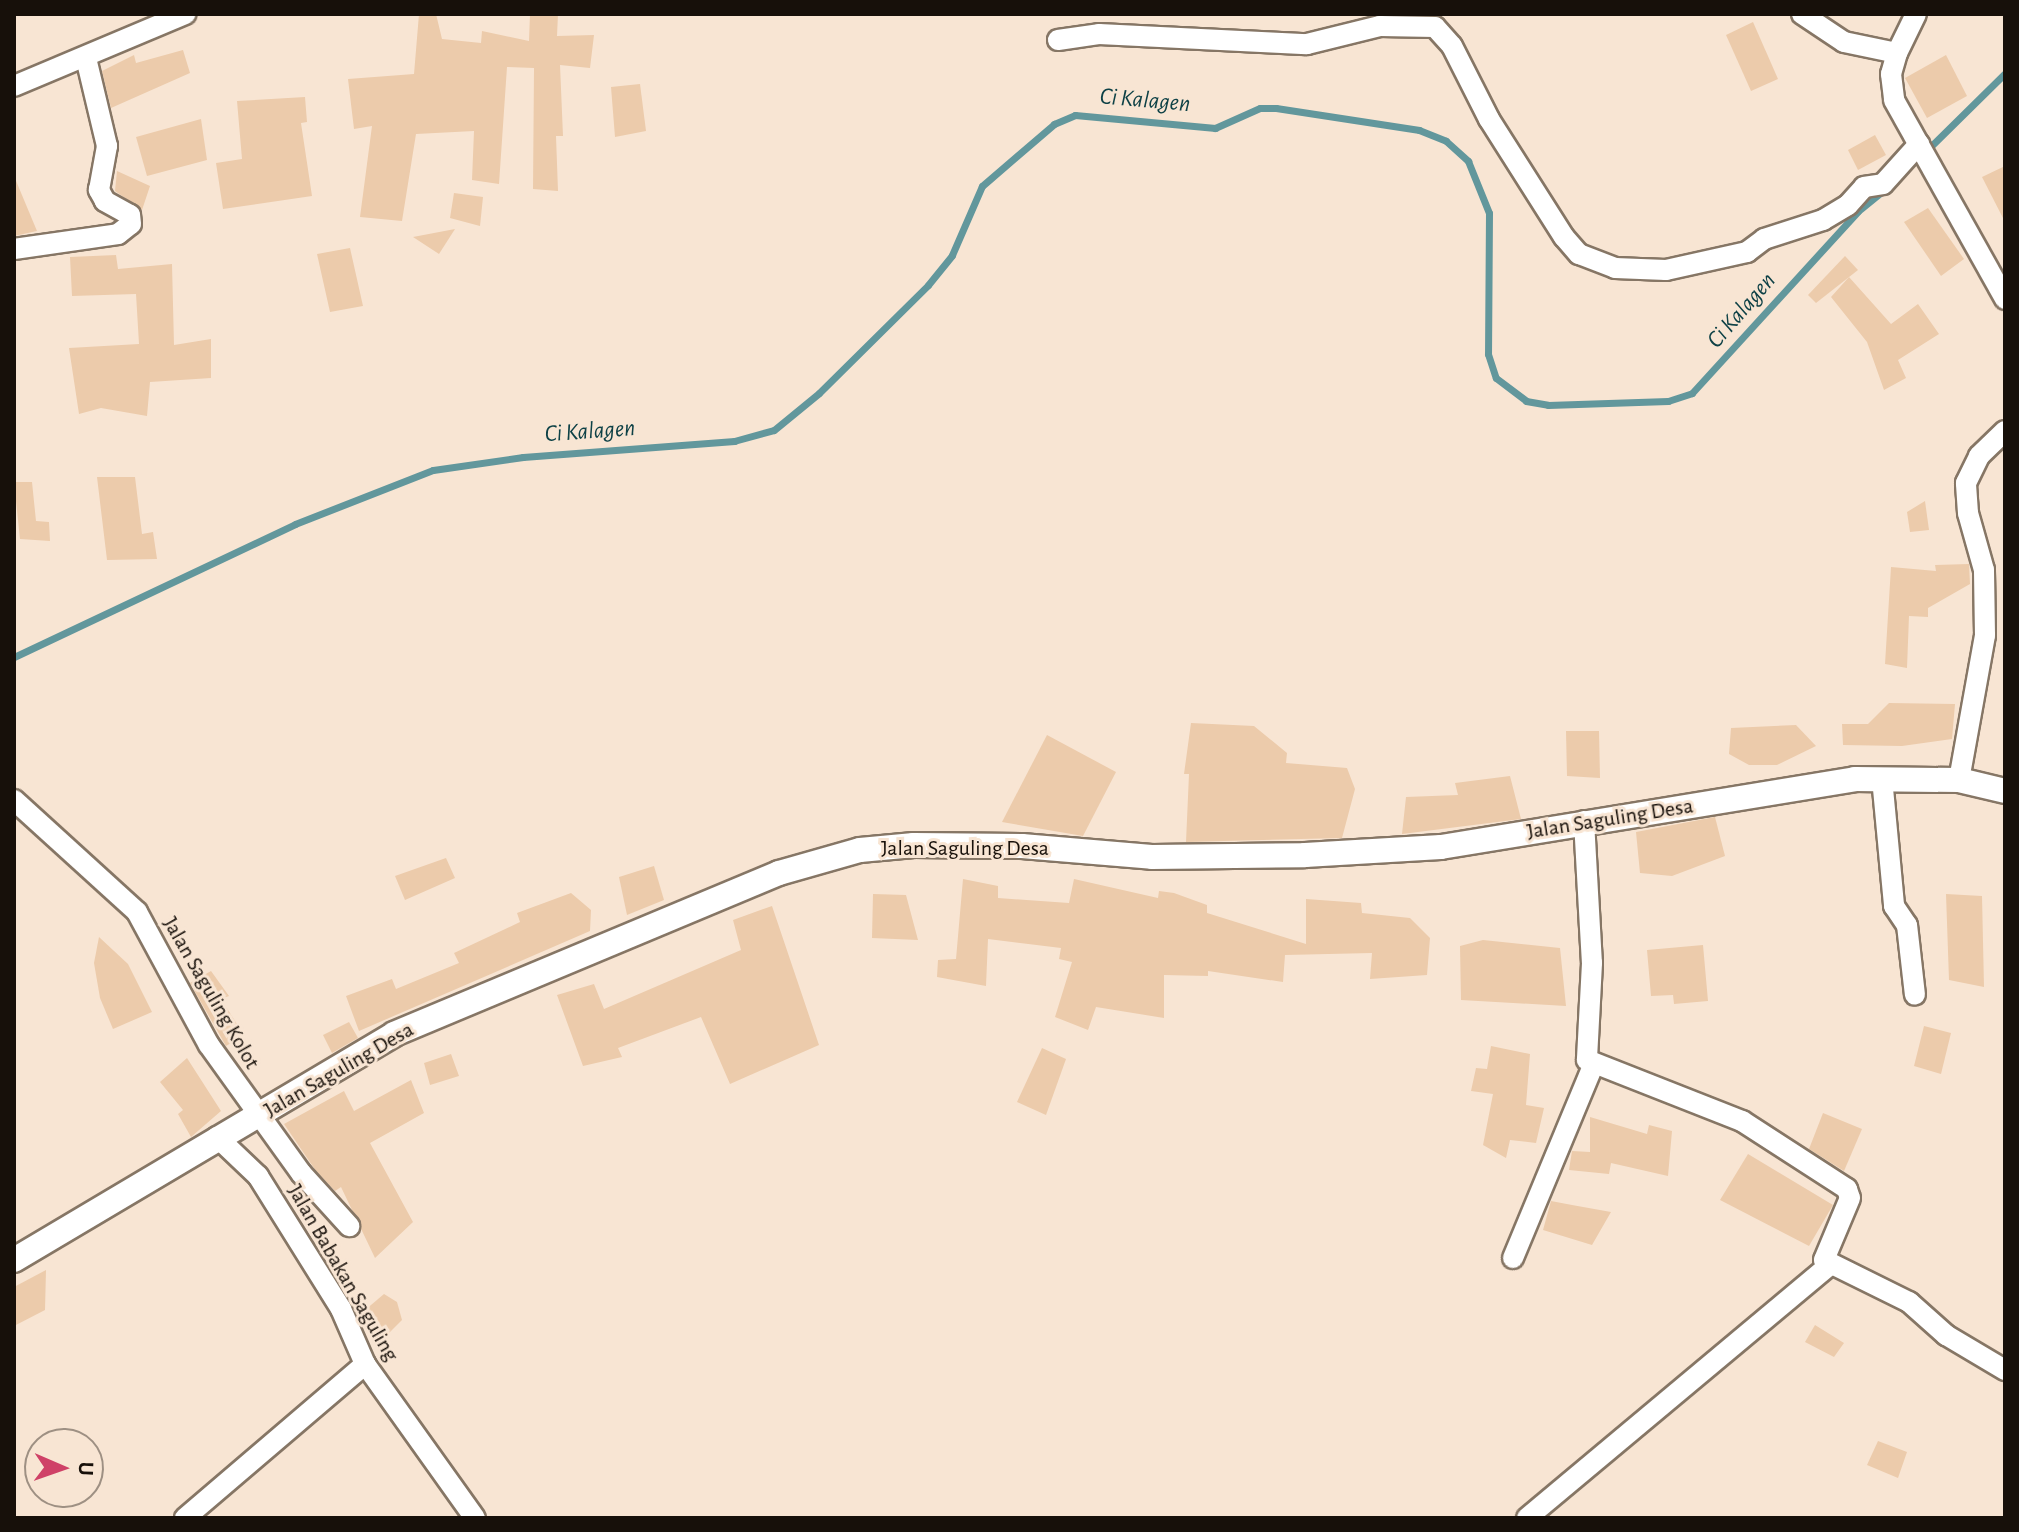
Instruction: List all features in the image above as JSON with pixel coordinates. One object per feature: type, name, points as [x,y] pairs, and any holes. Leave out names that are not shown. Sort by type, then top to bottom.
[{"type":"street","points":[[14,86],[185,14]]},
{"type":"street","points":[[1802,14],[1844,42],[1897,53]]},
{"type":"street","points":[[1916,14],[1897,53],[1891,74],[1894,100],[2005,299]]},
{"type":"street","points":[[1058,40],[1099,34],[1307,44],[1380,26],[1435,27],[1452,46],[1489,119],[1564,237],[1579,254],[1615,268],[1666,270],[1747,252],[1764,239],[1823,220],[1848,205],[1864,187],[1883,184],[1923,150]]},
{"type":"street","points":[[14,249],[118,234],[131,224],[130,215],[105,201],[99,190],[107,146],[86,58]]},
{"type":"street","points":[[1959,780],[1985,635],[1984,570],[1968,513],[1966,483],[1979,456],[2005,431]]},
{"type":"street","points":[[1882,778],[1894,906],[1907,925],[1915,995]]},
{"type":"street","name":"Jalan Saguling Desa","points":[[14,1260],[394,1034],[779,873],[860,850],[914,845],[1152,857],[1305,855],[1441,847],[1584,821],[1882,778],[1959,780],[2005,791]]},
{"type":"street","name":"Jalan Saguling Kolot","points":[[14,800],[137,912],[209,1045],[259,1116],[349,1226]]},
{"type":"street","points":[[1584,821],[1592,963],[1586,1056],[1593,1066],[1742,1121],[1847,1189],[1850,1198],[1824,1256],[1830,1265],[1909,1302],[1946,1335],[2005,1370]]},
{"type":"street","points":[[1513,1258],[1593,1066]]},
{"type":"street","name":"Jalan Babakan Saguling","points":[[217,1137],[258,1176],[294,1229],[341,1309],[365,1364],[475,1518]]},
{"type":"street","points":[[1527,1518],[1830,1265]]},
{"type":"street","points":[[185,1518],[365,1364]]},
{"type":"building","points":[[419,14],[436,14],[442,39],[481,43],[482,31],[529,41],[530,14],[558,14],[557,36],[594,35],[590,68],[560,65],[563,136],[556,136],[558,191],[533,189],[534,68],[507,67],[499,184],[472,180],[474,131],[416,134],[402,221],[360,217],[372,126],[354,129],[348,79],[414,74]]},
{"type":"building","points":[[1753,22],[1778,79],[1751,91],[1726,35]]},
{"type":"building","points":[[183,50],[190,73],[111,108],[102,71],[134,55],[136,63]]},
{"type":"building","points":[[1946,55],[1967,96],[1927,118],[1905,78]]},
{"type":"building","points":[[640,84],[646,131],[615,137],[611,87]]},
{"type":"building","points":[[305,97],[307,122],[301,123],[312,196],[223,209],[216,163],[242,159],[237,101]]},
{"type":"building","points":[[201,119],[207,160],[147,176],[136,137]]},
{"type":"building","points":[[1875,135],[1886,155],[1858,170],[1848,150]]},
{"type":"building","points":[[2005,166],[2005,222],[1982,177]]},
{"type":"building","points":[[117,171],[150,186],[142,210],[115,191]]},
{"type":"building","points":[[14,176],[37,231],[14,236]]},
{"type":"building","points":[[454,193],[483,197],[480,226],[450,218]]},
{"type":"building","points":[[1928,208],[1964,259],[1941,276],[1904,222]]},
{"type":"building","points":[[455,229],[439,254],[413,237]]},
{"type":"building","points":[[350,248],[363,306],[330,312],[317,254]]},
{"type":"building","points":[[116,255],[118,269],[172,264],[174,345],[211,339],[211,378],[150,382],[147,416],[101,408],[79,414],[69,348],[139,344],[136,294],[72,296],[70,257]]},
{"type":"building","points":[[1845,256],[1858,270],[1816,303],[1808,295]]},
{"type":"building","points":[[1849,277],[1891,324],[1918,304],[1939,334],[1898,360],[1906,378],[1884,390],[1867,342],[1831,297]]},
{"type":"building","points":[[97,477],[135,477],[142,534],[153,532],[157,559],[107,560]]},
{"type":"building","points":[[14,482],[32,482],[36,521],[49,522],[50,541],[20,539]]},
{"type":"building","points":[[1925,501],[1929,530],[1910,532],[1907,512]]},
{"type":"building","points":[[1969,564],[1970,584],[1928,608],[1928,617],[1909,616],[1907,668],[1885,664],[1891,567],[1936,571],[1935,565]]},
{"type":"building","points":[[1889,703],[1955,704],[1952,739],[1902,746],[1843,745],[1842,724],[1868,724]]},
{"type":"building","points":[[1191,723],[1254,726],[1287,753],[1286,763],[1347,768],[1355,789],[1342,838],[1186,842],[1189,774],[1184,774]]},
{"type":"building","points":[[1796,725],[1816,746],[1777,765],[1749,765],[1729,754],[1731,728]]},
{"type":"building","points":[[1566,731],[1599,731],[1600,778],[1567,776]]},
{"type":"building","points":[[1047,735],[1116,772],[1083,836],[1002,822]]},
{"type":"building","points":[[1510,776],[1521,819],[1402,834],[1406,797],[1458,795],[1455,783]]},
{"type":"building","points":[[1715,817],[1725,856],[1672,876],[1640,873],[1636,832]]},
{"type":"building","points":[[446,858],[455,878],[405,900],[395,876]]},
{"type":"building","points":[[654,866],[664,900],[627,915],[619,877]]},
{"type":"building","points":[[963,879],[998,886],[998,898],[1069,903],[1074,879],[1158,898],[1159,891],[1174,893],[1207,905],[1207,913],[1306,944],[1306,899],[1361,903],[1362,913],[1410,918],[1430,938],[1427,975],[1370,979],[1372,953],[1285,955],[1283,982],[1208,971],[1208,976],[1164,975],[1164,1018],[1096,1007],[1088,1030],[1055,1017],[1072,962],[1059,959],[1061,948],[988,939],[986,986],[937,977],[938,960],[956,959]]},
{"type":"building","points":[[571,893],[591,910],[590,931],[359,1031],[346,996],[392,979],[396,989],[459,963],[454,953],[520,922],[517,913]]},
{"type":"building","points":[[873,894],[906,895],[918,940],[872,938]]},
{"type":"building","points":[[1946,894],[1982,896],[1984,987],[1949,980]]},
{"type":"building","points":[[772,906],[819,1045],[730,1084],[701,1017],[618,1048],[622,1057],[583,1066],[557,995],[594,984],[604,1009],[741,950],[733,920]]},
{"type":"building","points":[[99,937],[128,964],[152,1012],[113,1029],[100,998],[94,963]]},
{"type":"building","points":[[1483,940],[1560,948],[1566,1006],[1461,1000],[1460,946]]},
{"type":"building","points":[[1703,945],[1708,1001],[1674,1004],[1673,995],[1651,996],[1647,950]]},
{"type":"building","points":[[211,971],[229,996],[221,999],[244,1035],[226,1046],[190,983]]},
{"type":"building","points":[[349,1022],[358,1038],[332,1053],[323,1035]]},
{"type":"building","points":[[1924,1026],[1951,1033],[1941,1074],[1914,1066]]},
{"type":"building","points":[[1491,1046],[1530,1054],[1526,1105],[1544,1108],[1536,1143],[1510,1140],[1506,1158],[1483,1145],[1493,1094],[1471,1091],[1476,1068],[1487,1069]]},
{"type":"building","points":[[1042,1048],[1066,1059],[1046,1115],[1017,1102]]},
{"type":"building","points":[[451,1054],[459,1076],[430,1085],[424,1063]]},
{"type":"building","points":[[187,1058],[221,1111],[191,1137],[178,1114],[183,1110],[160,1082]]},
{"type":"building","points":[[411,1080],[424,1113],[370,1143],[413,1222],[375,1258],[341,1187],[335,1191],[316,1171],[284,1124],[344,1091],[354,1111]]},
{"type":"building","points":[[1823,1113],[1862,1129],[1844,1171],[1809,1149]]},
{"type":"building","points":[[1590,1117],[1647,1134],[1649,1125],[1672,1131],[1668,1176],[1611,1163],[1609,1174],[1569,1170],[1572,1151],[1590,1152]]},
{"type":"building","points":[[1748,1154],[1833,1205],[1809,1246],[1720,1200]]},
{"type":"building","points":[[1551,1201],[1611,1212],[1592,1245],[1543,1230]]},
{"type":"building","points":[[46,1270],[45,1310],[14,1326],[14,1287]]},
{"type":"building","points":[[384,1294],[397,1302],[402,1320],[377,1345],[358,1316]]},
{"type":"building","points":[[1815,1325],[1844,1343],[1834,1357],[1805,1342]]},
{"type":"building","points":[[1878,1441],[1907,1452],[1898,1478],[1867,1465]]},
{"type":"waterway","name":"Ci Kalagen","points":[[1924,153],[2005,73]]},
{"type":"waterway","name":"Ci Kalagen","points":[[14,657],[295,524],[433,470],[523,457],[734,441],[774,430],[819,393],[928,285],[952,255],[982,186],[1054,124],[1075,115],[1215,128],[1260,108],[1276,108],[1419,130],[1446,141],[1468,161],[1489,213],[1488,354],[1496,378],[1526,401],[1548,405],[1668,401],[1692,393],[1858,211],[1883,191]]}]
